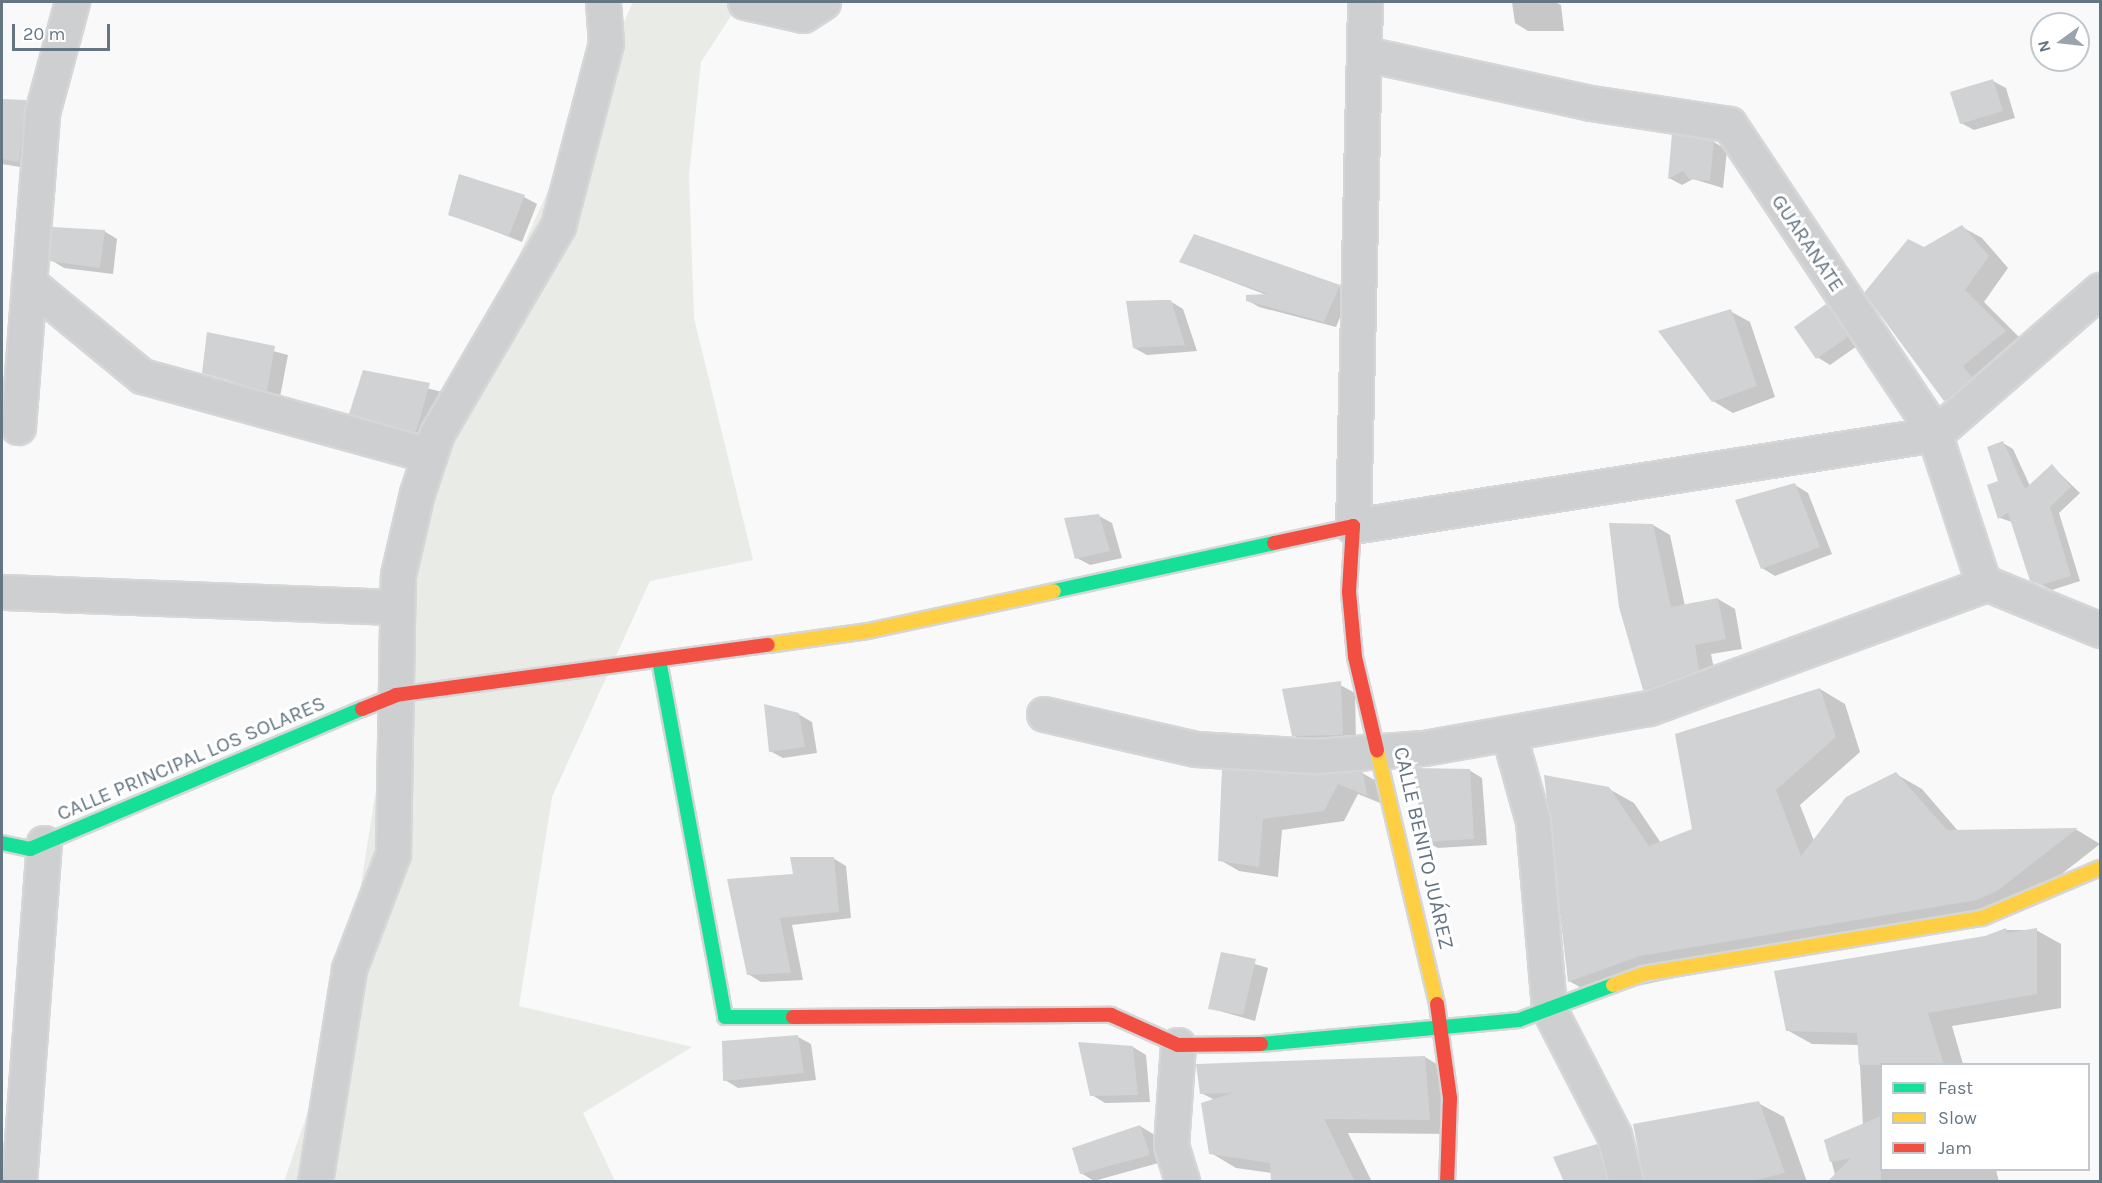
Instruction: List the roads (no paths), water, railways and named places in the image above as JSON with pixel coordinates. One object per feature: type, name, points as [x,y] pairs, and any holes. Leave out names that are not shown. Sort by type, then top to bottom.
[{"type":"main road","name":"CALLE PRINCIPAL LOS SOLARES","points":[[2,843],[30,849],[396,695],[868,631],[1353,526]]},
{"type":"main road","name":"CALLE BENITO JUÁREZ","points":[[1353,526],[1349,592],[1355,657],[1380,750],[1443,1029],[1450,1098],[1447,1182]]},
{"type":"main road","points":[[659,660],[725,1017],[1111,1016],[1178,1045],[1274,1044],[1443,1029],[1519,1020],[1643,974],[1982,918],[2100,868]]},
{"type":"street","points":[[18,427],[42,113],[72,2]]},
{"type":"street","points":[[315,1182],[349,969],[393,854],[398,575],[429,455],[558,226],[606,42],[603,2]]},
{"type":"street","points":[[745,2],[803,15],[824,2]]},
{"type":"street","points":[[1365,2],[1366,54],[1353,526],[1935,434],[2100,290]]},
{"type":"street","name":"GUARANATE","points":[[1366,54],[1591,103],[1729,124],[1935,434],[1988,584]]},
{"type":"street","points":[[29,283],[142,376],[429,455]]},
{"type":"street","points":[[1044,714],[1196,749],[1314,756],[1509,735],[1649,708],[1988,584],[2100,630]]},
{"type":"street","points":[[2,592],[397,607]]},
{"type":"street","points":[[1509,735],[1533,821],[1549,1009],[1614,1135],[1626,1182]]},
{"type":"street","points":[[19,1182],[44,843]]},
{"type":"street","points":[[1178,1045],[1171,1145],[1182,1182]]}]
